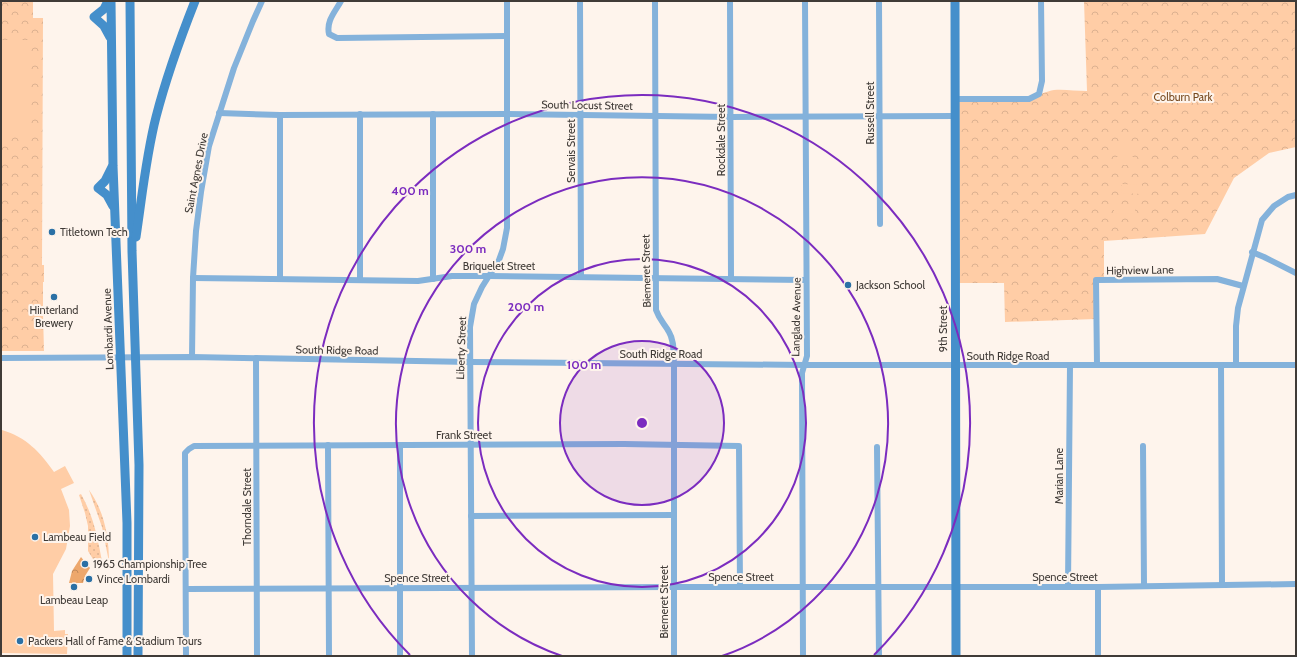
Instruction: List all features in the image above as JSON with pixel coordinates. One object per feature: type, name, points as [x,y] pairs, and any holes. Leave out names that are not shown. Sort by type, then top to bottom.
[{"type":"main road","points":[[108,1],[104,9],[94,17],[106,27],[112,45]]},
{"type":"main road","name":"Lombardi Avenue","points":[[111,1],[113,166],[127,528],[127,656]]},
{"type":"main road","points":[[130,1],[132,251],[139,465],[138,656]]},
{"type":"main road","points":[[132,251],[136,238],[145,173],[156,117],[176,50],[195,1]]},
{"type":"main road","name":"9th Street","points":[[954,1],[956,656]]},
{"type":"main road","points":[[113,166],[105,181],[98,188],[108,196],[115,211]]},
{"type":"street","name":"Saint Agnes Drive","points":[[192,357],[193,278],[196,231],[209,146],[234,68],[252,21],[262,1]]},
{"type":"street","points":[[341,1],[327,26],[329,34],[336,38],[507,36]]},
{"type":"street","name":"Liberty Street","points":[[472,656],[470,327],[474,304],[482,286],[499,260],[503,249],[507,228],[507,1]]},
{"type":"street","name":"Servais Street","points":[[580,1],[581,277]]},
{"type":"street","name":"Biemeret Street","points":[[655,1],[656,310],[659,320],[670,333],[673,341],[674,364],[674,656]]},
{"type":"street","name":"Rockdale Street","points":[[730,1],[731,279]]},
{"type":"street","name":"Langlade Avenue","points":[[803,656],[802,373],[807,356],[805,1]]},
{"type":"street","name":"Russell Street","points":[[879,1],[880,224]]},
{"type":"street","points":[[955,99],[1029,99],[1039,94],[1042,81],[1041,1]]},
{"type":"street","name":"South Locust Street","points":[[219,113],[507,114],[731,117],[955,116]]},
{"type":"street","points":[[280,114],[280,279]]},
{"type":"street","points":[[360,114],[360,280]]},
{"type":"street","points":[[433,114],[433,279]]},
{"type":"street","points":[[1236,365],[1236,326],[1238,308],[1252,252],[1262,220],[1274,206],[1288,197],[1296,195]]},
{"type":"street","points":[[1252,252],[1296,273]]},
{"type":"street","name":"Briquelet Street","points":[[193,278],[418,281],[452,276],[489,276],[806,280]]},
{"type":"street","name":"Highview Lane","points":[[1097,365],[1096,280],[1217,279],[1243,286]]},
{"type":"street","name":"South Ridge Road","points":[[1,358],[192,357],[470,362],[956,366],[1296,364]]},
{"type":"street","name":"Thorndale Street","points":[[256,358],[257,656]]},
{"type":"street","name":"Marian Lane","points":[[1068,587],[1070,365]]},
{"type":"street","points":[[1221,365],[1222,584]]},
{"type":"street","name":"Frank Street","points":[[186,589],[186,453],[194,446],[257,445],[739,446],[740,587]]},
{"type":"street","points":[[328,445],[328,656]]},
{"type":"street","points":[[400,445],[400,656]]},
{"type":"street","points":[[1143,446],[1144,585]]},
{"type":"street","points":[[877,448],[879,656]]},
{"type":"street","points":[[471,516],[674,515]]},
{"type":"street","name":"Spence Street","points":[[186,589],[956,586],[1098,587],[1144,585],[1296,584]]},
{"type":"street","points":[[1098,587],[1098,656]]},
{"type":"street","points":[[186,589],[186,656]]},
{"type":"green space","points":[[1,1],[33,1],[33,18],[43,18],[42,265],[44,265],[44,282],[43,312],[40,312],[43,314],[44,351],[1,351]]},
{"type":"green space","name":"Colburn Park","points":[[1084,1],[1296,1],[1296,147],[1269,153],[1234,178],[1205,234],[1104,241],[1104,280],[1097,280],[1096,319],[1005,322],[1004,283],[955,283],[955,99],[1029,99],[1054,90],[1087,91]]},
{"type":"green space","points":[[1,40],[31,40],[31,133],[1,133]]},
{"type":"green space","points":[[1289,64],[1296,64],[1296,115],[1290,115]]},
{"type":"green space","points":[[1116,145],[1135,145],[1135,153],[1116,153]]},
{"type":"green space","points":[[1116,157],[1135,157],[1135,165],[1116,165]]},
{"type":"green space","points":[[1122,184],[1142,185],[1142,194],[1121,193]]},
{"type":"green space","points":[[1114,204],[1135,204],[1135,214],[1114,213]]},
{"type":"green space","name":"Lambeau Field","points":[[1,428],[2,430],[11,433],[32,446],[54,472],[65,466],[74,483],[61,489],[69,510],[70,526],[66,549],[53,574],[54,631],[65,630],[65,634],[68,634],[67,654],[1,653]]},
{"type":"green space","points":[[89,490],[98,506],[105,524],[109,562],[102,527]]},
{"type":"green space","points":[[81,494],[92,518],[99,544],[102,562],[96,564],[88,551],[88,526],[79,495]]},
{"type":"green space","points":[[81,557],[90,568],[83,583],[69,583],[72,571]]},
{"type":"place","name":"Titletown Tech","points":[[52,232]]},
{"type":"place","name":"Jackson School","points":[[848,285]]},
{"type":"place","name":"Hinterland Brewery","points":[[54,297]]},
{"type":"place","name":"Lambeau Field","points":[[35,537]]},
{"type":"place","name":"1965 Championship Tree","points":[[85,564]]},
{"type":"place","name":"Vince Lombardi","points":[[89,579]]},
{"type":"place","name":"Lambeau Leap","points":[[74,587]]},
{"type":"place","name":"Packers Hall of Fame & Stadium Tours","points":[[20,641]]}]
